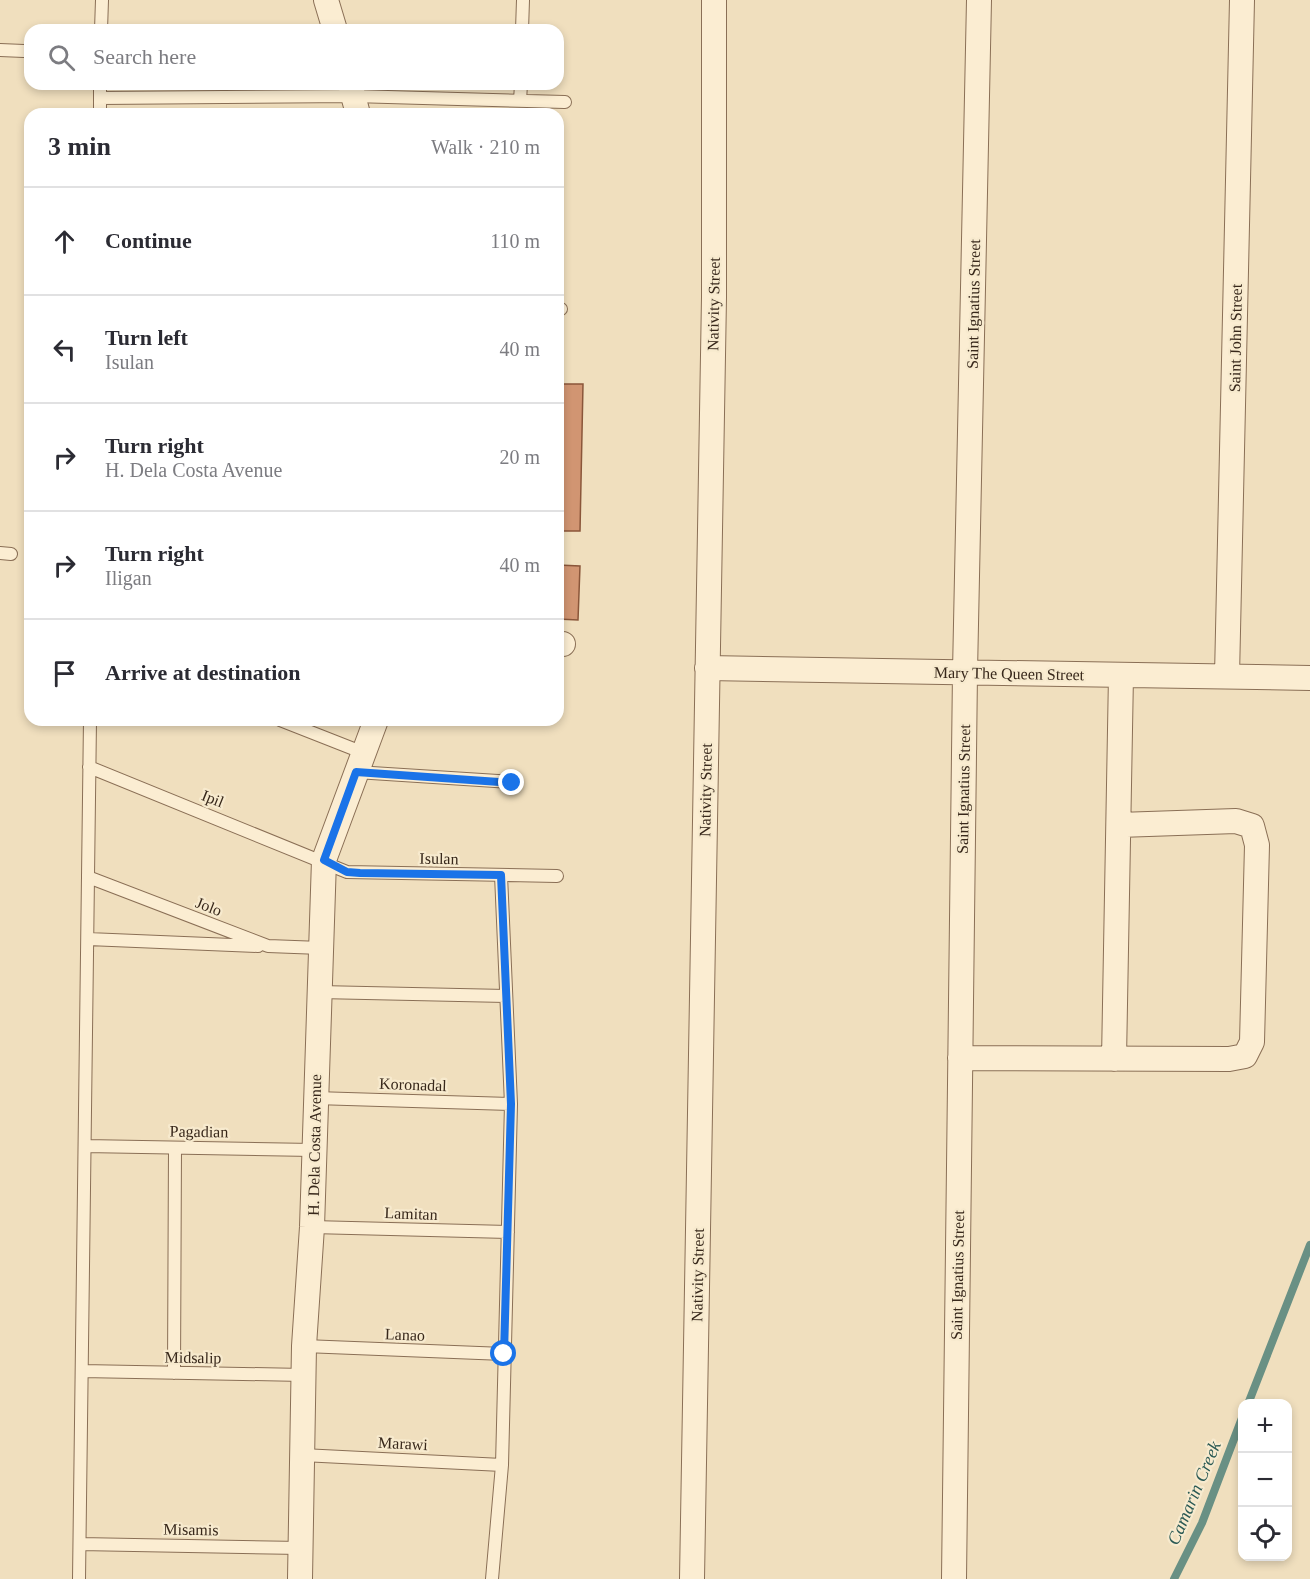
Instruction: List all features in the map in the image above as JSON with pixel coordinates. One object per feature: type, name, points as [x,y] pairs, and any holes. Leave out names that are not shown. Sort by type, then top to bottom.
[{"type":"street","points":[[326,0],[332,24]]},
{"type":"street","name":"Nativity Street","points":[[692,1579],[714,297],[714,0]]},
{"type":"street","name":"Saint Ignatius Street","points":[[954,1579],[965,672],[979,0]]},
{"type":"street","name":"Saint John Street","points":[[1227,676],[1242,0]]},
{"type":"street","name":"Mary The Queen Street","points":[[707,668],[1310,678]]},
{"type":"street","points":[[1114,1059],[1121,675]]},
{"type":"street","name":"H. Dela Costa Avenue","points":[[300,1579],[304,1346],[312,1227],[324,860],[374,726]]},
{"type":"street","points":[[960,1058],[1229,1059],[1245,1056],[1252,1042],[1257,845],[1252,826],[1236,821],[1119,825]]},
{"type":"lane","points":[[101,24],[102,0]]},
{"type":"lane","points":[[522,24],[523,0]]},
{"type":"lane","points":[[0,50],[24,51]]},
{"type":"lane","points":[[100,90],[100,108]]},
{"type":"lane","points":[[520,90],[520,101]]},
{"type":"lane","points":[[100,98],[354,98],[565,102]]},
{"type":"lane","points":[[79,1579],[90,726]]},
{"type":"lane","points":[[291,726],[360,763],[512,783]]},
{"type":"lane","name":"Ipil","points":[[89,767],[324,860]]},
{"type":"lane","name":"Isulan","points":[[324,860],[347,872],[360,873],[557,876]]},
{"type":"lane","points":[[492,1579],[502,1465],[511,1104],[501,875]]},
{"type":"lane","name":"Jolo","points":[[88,877],[268,946],[321,948]]},
{"type":"lane","points":[[88,939],[268,946]]},
{"type":"lane","points":[[319,992],[506,996]]},
{"type":"lane","name":"Koronadal","points":[[315,1098],[511,1104]]},
{"type":"lane","name":"Pagadian","points":[[85,1146],[313,1150]]},
{"type":"lane","points":[[174,1373],[175,1148]]},
{"type":"lane","name":"Lamitan","points":[[312,1227],[508,1232]]},
{"type":"lane","name":"Lanao","points":[[304,1346],[504,1354]]},
{"type":"lane","name":"Midsalip","points":[[82,1371],[304,1374]]},
{"type":"lane","name":"Marawi","points":[[302,1455],[502,1465]]},
{"type":"lane","name":"Misamis","points":[[80,1544],[301,1548]]},
{"type":"building","points":[[564,384],[583,384],[580,531],[564,531]]},
{"type":"building","points":[[564,565],[580,566],[578,620],[564,619]]},
{"type":"waterway","name":"Camarin Creek","points":[[1250,1399],[1310,1245]]},
{"type":"waterway","name":"Camarin Creek","points":[[1174,1579],[1202,1523],[1238,1428]]},
{"type":"route","points":[[504,1354],[511,1104],[501,875],[347,872],[324,860],[340,810],[356,772],[512,783]]}]
